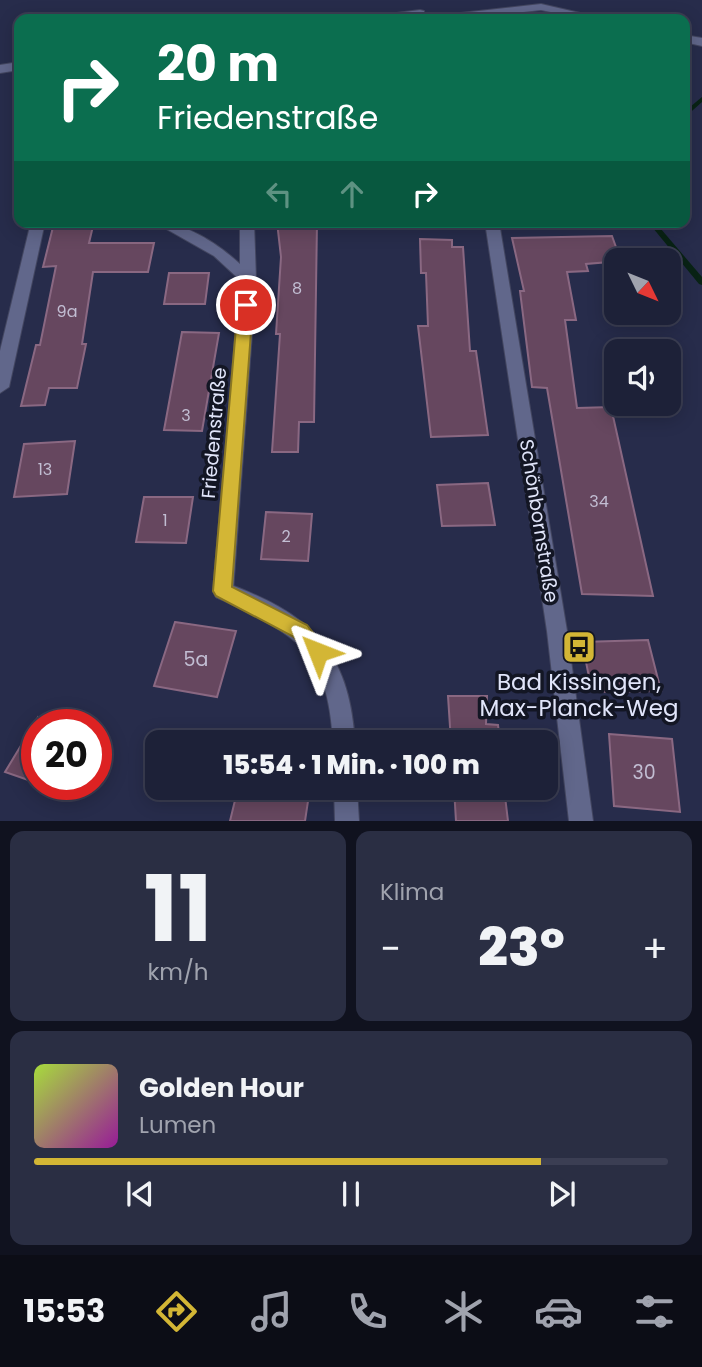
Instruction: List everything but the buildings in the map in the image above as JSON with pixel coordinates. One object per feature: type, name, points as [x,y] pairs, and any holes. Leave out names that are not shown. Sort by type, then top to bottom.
[{"type":"street","points":[[471,14],[544,4],[581,14]]},
{"type":"street","points":[[0,387],[37,228]]},
{"type":"street","points":[[172,228],[219,253],[248,279]]},
{"type":"street","name":"Friedenstraße","points":[[247,228],[248,279],[223,591],[300,631],[318,652],[343,712],[344,730]]},
{"type":"street","name":"Schönbornstraße","points":[[493,228],[556,631],[581,821]]},
{"type":"street","points":[[346,800],[347,821]]},
{"type":"waterway","points":[[690,110],[702,99]]},
{"type":"waterway","points":[[656,228],[702,282]]},
{"type":"place","name":"Bad Kissingen, Max-Planck-Weg","points":[[579,647]]},
{"type":"route","points":[[246,305],[223,591],[268,612],[300,631],[318,652]]}]
